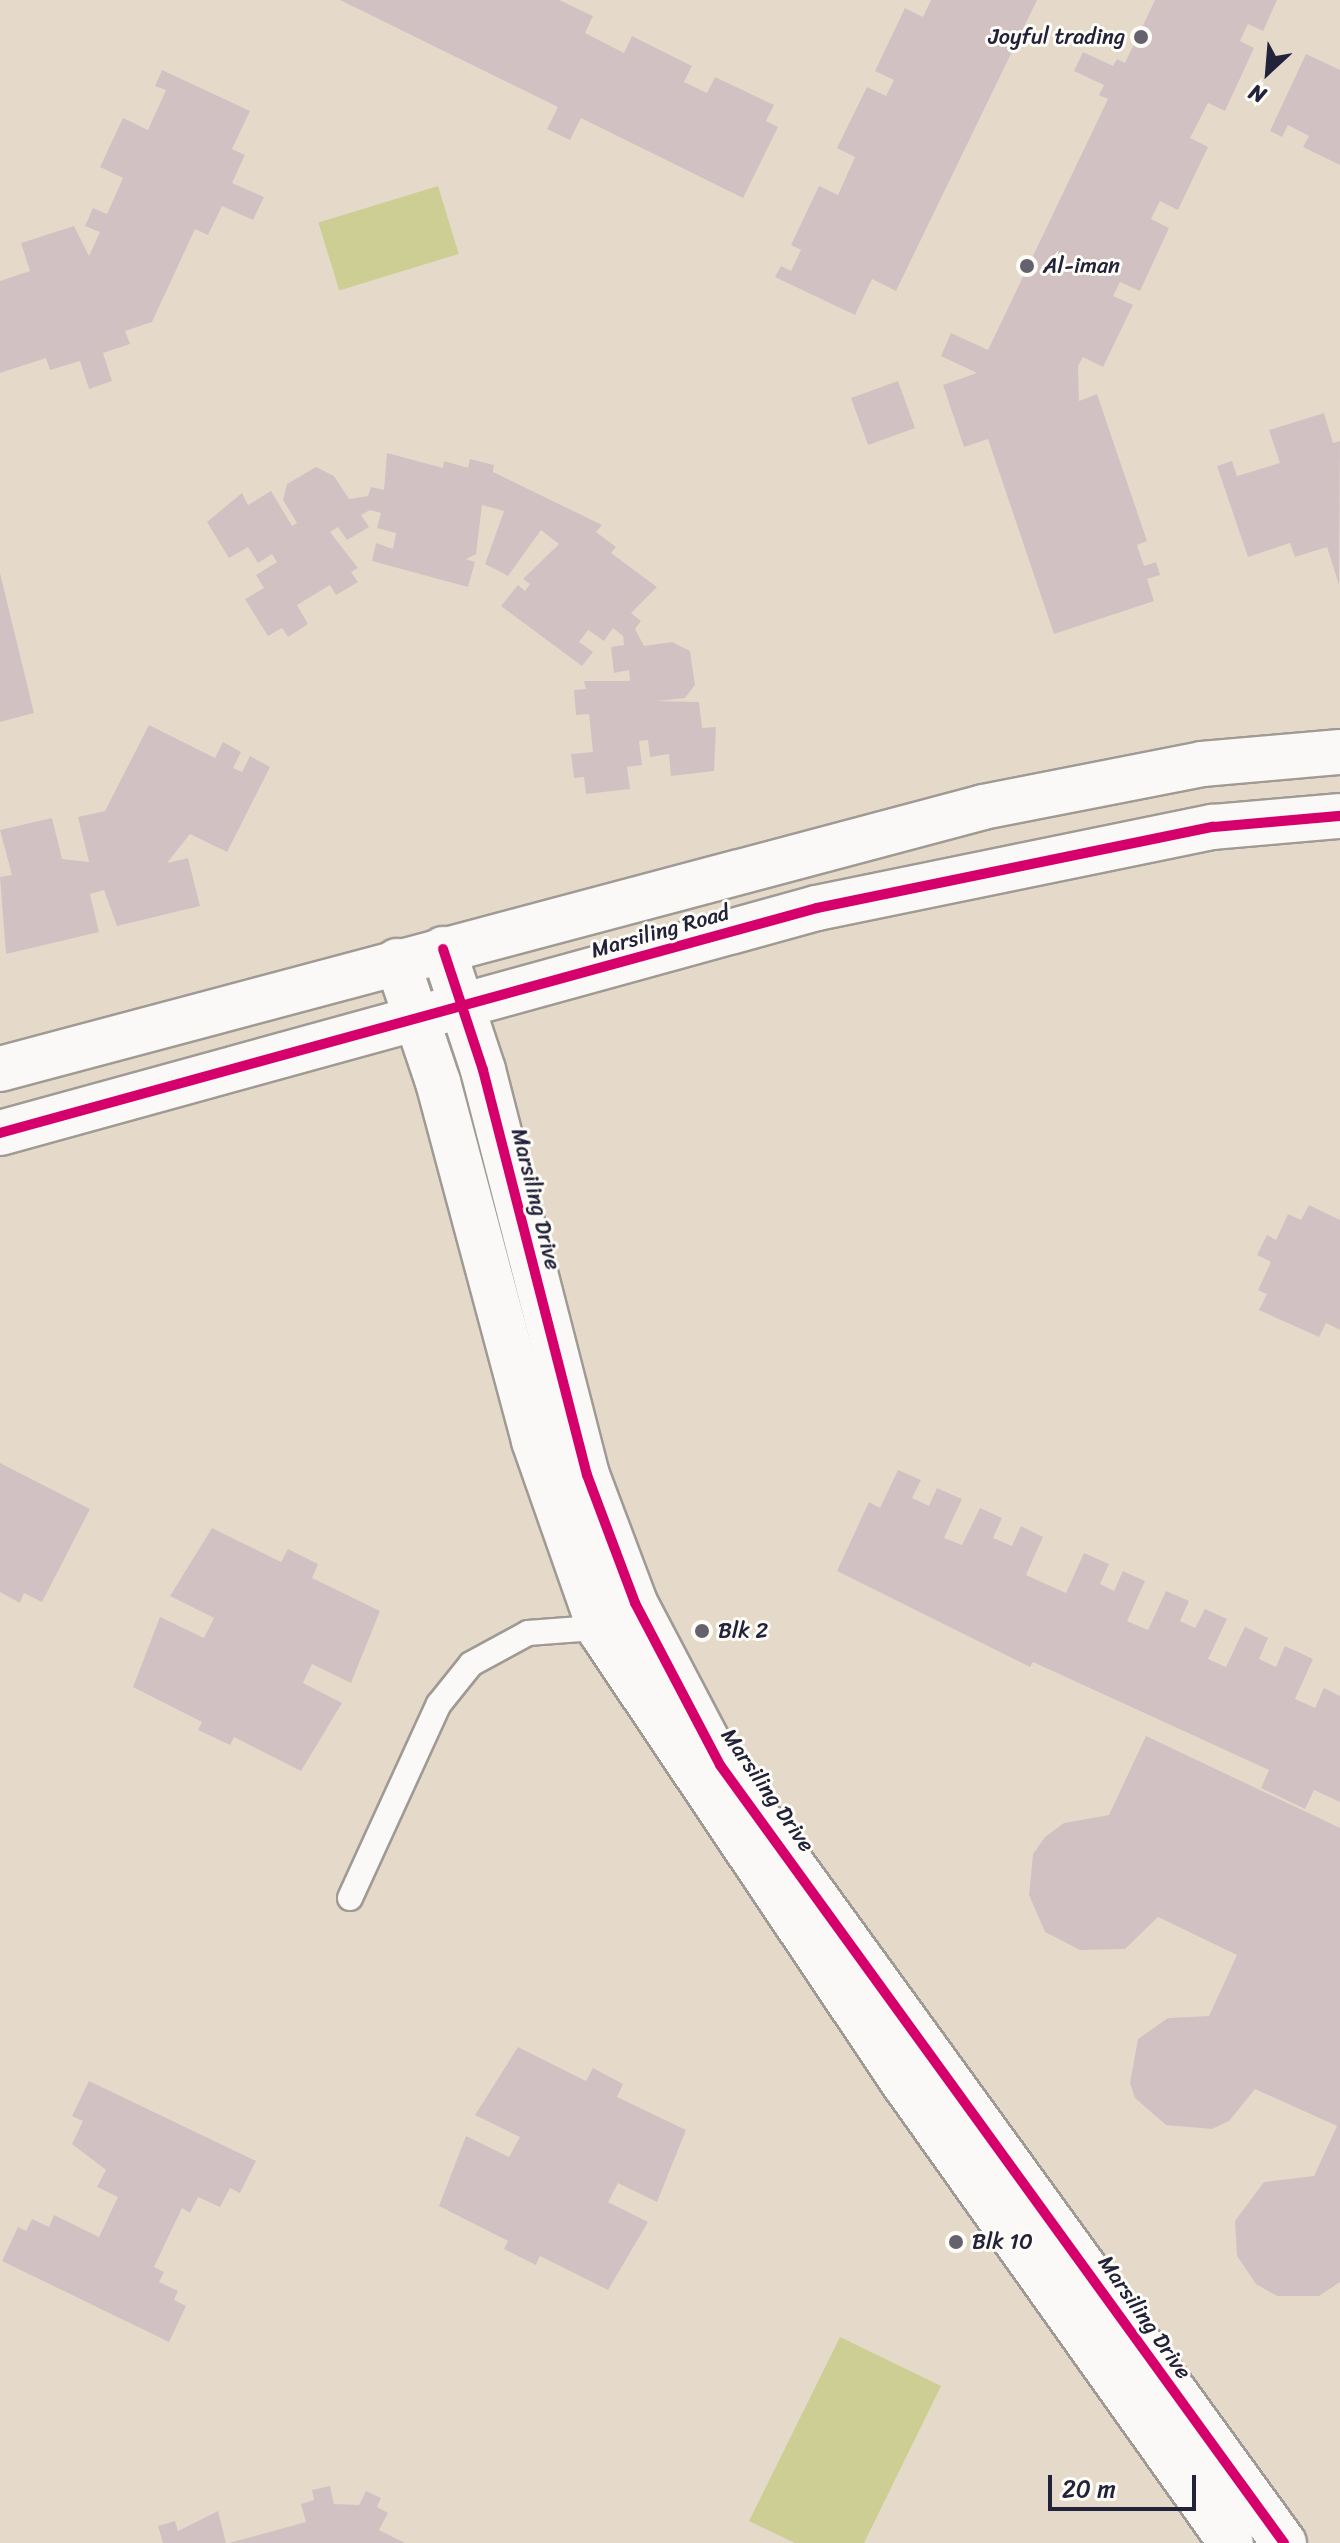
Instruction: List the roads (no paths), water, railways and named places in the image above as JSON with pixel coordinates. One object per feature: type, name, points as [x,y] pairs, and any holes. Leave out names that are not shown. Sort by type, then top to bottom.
[{"type":"street","name":"Marsiling Road","points":[[0,1069],[983,807],[1202,764],[1340,752]]},
{"type":"street","name":"Marsiling Road","points":[[0,1133],[848,901],[1213,827],[1340,816]]},
{"type":"street","name":"Marsiling Drive","points":[[443,949],[463,1008],[587,1475],[635,1603],[720,1765],[1284,2543]]},
{"type":"street","points":[[397,961],[414,1020],[438,1082],[534,1441],[601,1632],[905,2085],[1231,2543]]},
{"type":"lane","points":[[350,1898],[439,1704],[471,1664],[528,1633],[601,1632],[635,1603]]},
{"type":"place","name":"Joyful trading","points":[[1141,37]]},
{"type":"place","name":"Al-iman","points":[[1027,266]]},
{"type":"place","name":"Blk 2","points":[[702,1631]]},
{"type":"place","name":"Blk 10","points":[[956,2242]]}]
